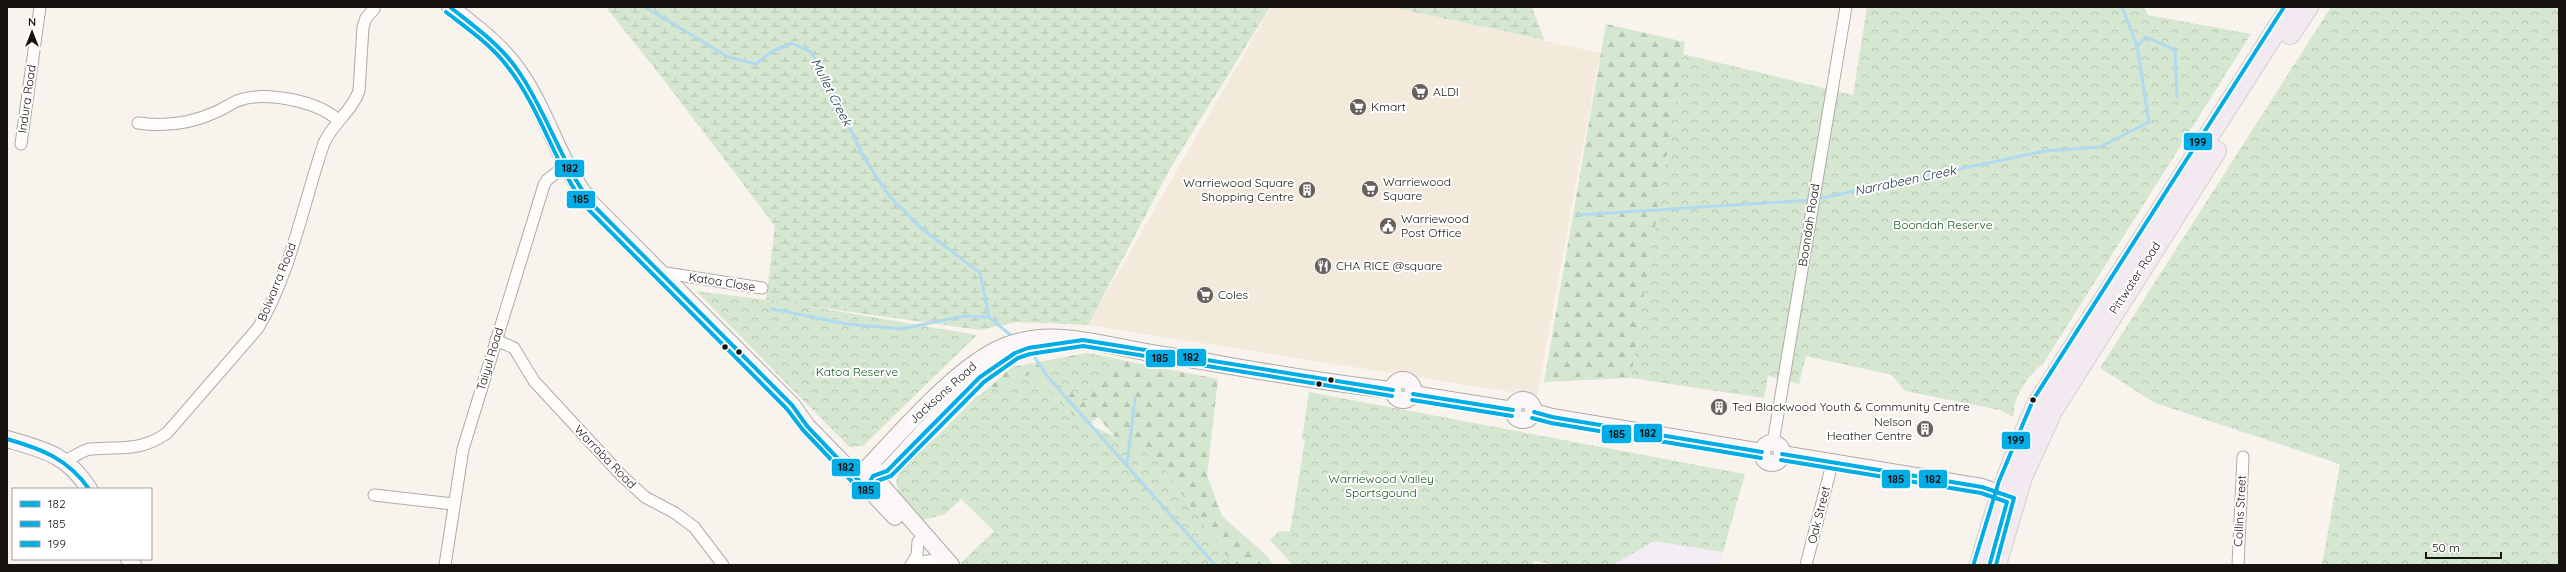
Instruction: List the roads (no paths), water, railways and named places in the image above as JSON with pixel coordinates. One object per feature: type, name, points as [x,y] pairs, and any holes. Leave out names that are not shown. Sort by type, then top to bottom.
[{"type":"highway","name":"Pittwater Road","points":[[1996,565],[2007,496],[2022,436],[2049,384],[2292,7]]},
{"type":"highway","name":"Pittwater Road","points":[[1980,565],[2007,496],[2064,388],[2308,7]]},
{"type":"street","name":"Indura Road","points":[[21,144],[40,7]]},
{"type":"street","points":[[450,7],[488,36],[505,53],[520,72],[575,184],[591,203],[792,405],[814,420],[871,476],[951,565]]},
{"type":"street","name":"Boondah Road","points":[[1772,450],[1811,209],[1846,7]]},
{"type":"street","name":"Bolwarra Road","points":[[66,461],[91,449],[141,447],[157,440],[167,433],[258,328],[267,314],[284,271],[324,144],[338,120],[356,99],[360,91],[363,26],[366,18],[374,9]]},
{"type":"street","points":[[138,123],[165,126],[190,122],[216,112],[238,101],[274,97],[319,107],[338,120]]},
{"type":"street","name":"Taiyul Road","points":[[446,565],[453,504],[463,449],[544,185],[547,180],[566,165]]},
{"type":"street","name":"Katoa Close","points":[[658,272],[762,288]]},
{"type":"street","name":"Warraba Road","points":[[496,340],[514,348],[534,381],[622,476],[645,497],[675,513],[694,527],[723,565]]},
{"type":"street","name":"Jacksons Road","points":[[871,476],[1010,349],[1040,342],[1083,340],[1393,390],[1396,398],[1404,401],[1413,394],[1513,410],[1518,401],[1525,400],[1533,406],[1534,412],[1772,450]]},
{"type":"street","points":[[7,439],[53,453],[66,461],[80,476],[88,488]]},
{"type":"street","points":[[1772,450],[1832,464],[1982,487],[2007,496]]},
{"type":"street","name":"Collins Street","points":[[2238,565],[2243,457]]},
{"type":"street","name":"Oak Street","points":[[1806,565],[1832,464]]},
{"type":"street","points":[[871,476],[918,542],[937,563]]},
{"type":"street","points":[[374,495],[453,504]]},
{"type":"street","points":[[912,564],[917,555],[918,542]]},
{"type":"street","points":[[912,564],[937,563]]},
{"type":"waterway","name":"Mullet Creek","points":[[645,7],[728,57],[756,64],[771,52],[792,43],[811,52],[829,84],[863,156],[889,196],[921,228],[980,273],[989,317],[1014,338]]},
{"type":"waterway","name":"Narrabeen Creek","points":[[1817,199],[2045,151],[2100,147],[2149,122],[2137,46],[2122,7]]},
{"type":"waterway","name":"Narrabeen Creek","points":[[2137,46],[2146,37],[2175,50],[2177,97]]},
{"type":"waterway","name":"Narrabeen Creek","points":[[1578,215],[1812,200]]},
{"type":"waterway","points":[[772,309],[847,324],[901,329],[964,316],[989,317]]},
{"type":"waterway","points":[[1032,353],[1047,376],[1215,565]]},
{"type":"waterway","points":[[1127,464],[1135,399]]},
{"type":"place","name":"ALDI","points":[[1420,92]]},
{"type":"place","name":"Kmart","points":[[1358,107]]},
{"type":"place","name":"Warriewood Square","points":[[1370,189]]},
{"type":"place","name":"Warriewood Square Shopping Centre","points":[[1307,190]]},
{"type":"place","name":"Warriewood Post Office","points":[[1388,226]]},
{"type":"place","name":"CHA RICE @square","points":[[1323,266]]},
{"type":"place","name":"Coles","points":[[1205,295]]},
{"type":"place","name":"Ted Blackwood Youth & Community Centre","points":[[1719,407]]},
{"type":"place","name":"Nelson Heather Centre","points":[[1925,429]]},
{"type":"park label","name":"Boondah Reserve","points":[[1943,225]]},
{"type":"park label","name":"Katoa Reserve","points":[[857,372]]},
{"type":"park label","name":"Warriewood Valley Sportsgound","points":[[1381,486]]}]
